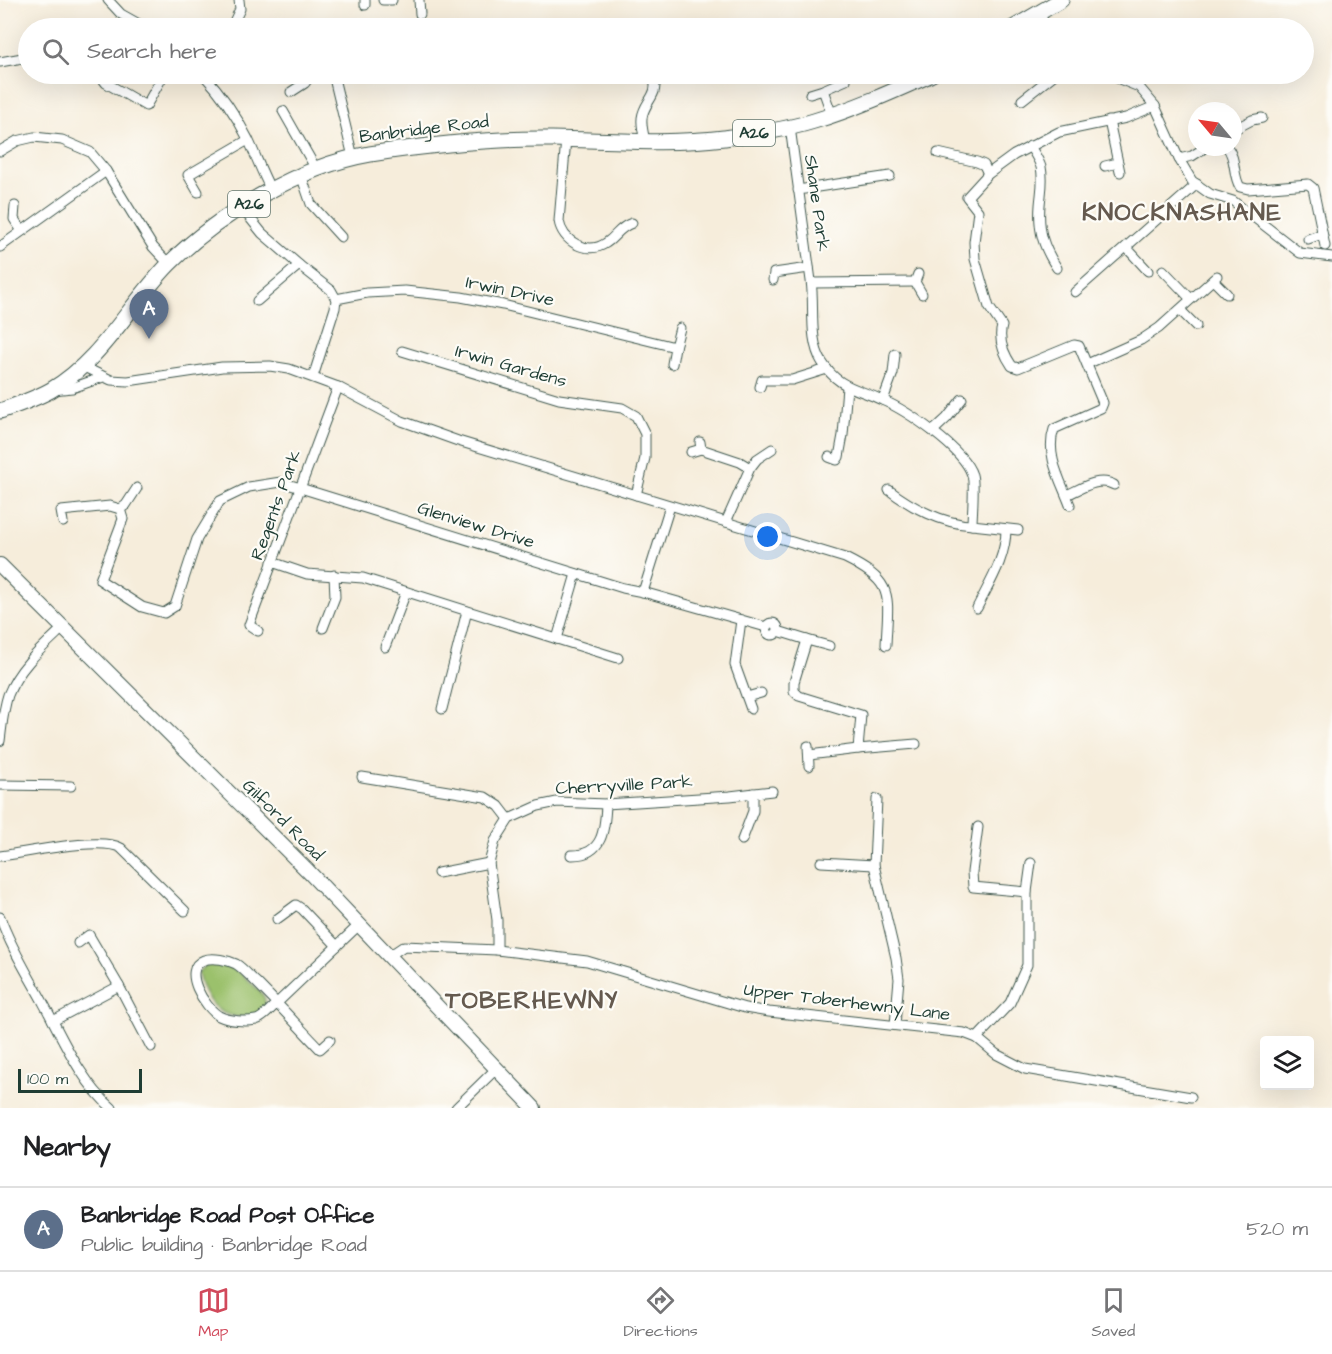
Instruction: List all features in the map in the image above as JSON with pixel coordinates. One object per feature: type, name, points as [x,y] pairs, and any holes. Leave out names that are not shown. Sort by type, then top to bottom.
[{"type":"main road","points":[[1031,18],[1061,0]]},
{"type":"main road","name":"Banbridge Road","points":[[0,411],[50,390],[82,366],[169,264],[191,244],[272,190],[316,169],[353,157],[485,141],[566,139],[645,142],[723,138],[790,128],[832,115],[908,84]]},
{"type":"main road","name":"Gilford Road","points":[[0,565],[360,924],[534,1108]]},
{"type":"street","points":[[108,0],[128,18]]},
{"type":"street","points":[[236,18],[240,9],[239,0]]},
{"type":"street","points":[[383,0],[392,0]]},
{"type":"street","points":[[419,0],[420,14]]},
{"type":"street","points":[[1038,14],[1041,18]]},
{"type":"street","points":[[0,62],[18,59]]},
{"type":"street","points":[[108,84],[146,106],[158,84]]},
{"type":"street","points":[[212,84],[221,93],[248,140],[272,190]]},
{"type":"street","points":[[291,92],[303,84]]},
{"type":"street","points":[[335,84],[353,157]]},
{"type":"street","points":[[645,142],[642,118],[654,95],[654,84]]},
{"type":"street","points":[[810,94],[837,84]]},
{"type":"street","points":[[1022,100],[1042,84]]},
{"type":"street","points":[[1132,84],[1139,87],[1155,106],[1179,159],[1192,181],[1210,194],[1233,201],[1300,253],[1332,257]]},
{"type":"street","points":[[823,90],[832,115]]},
{"type":"street","points":[[1070,505],[1051,454],[1050,427],[1101,408],[1103,402],[1079,346],[1074,345],[1018,368],[1012,366],[1007,360],[999,336],[1002,326],[989,307],[975,259],[974,242],[978,211],[963,200],[988,174],[1030,146],[1059,132],[1126,118],[1155,106]]},
{"type":"street","points":[[283,111],[316,169]]},
{"type":"street","points":[[1242,125],[1262,118]]},
{"type":"street","points":[[1105,166],[1119,168],[1109,121]]},
{"type":"street","name":"Shane Park","points":[[790,128],[812,283],[815,347],[827,369],[839,382],[882,400],[933,431],[955,451],[973,475],[972,525]]},
{"type":"street","points":[[0,151],[17,141],[34,137],[62,140],[90,152],[106,171],[153,247],[169,264]]},
{"type":"street","points":[[566,139],[559,221],[561,231],[572,243],[584,247],[598,247],[607,243],[623,226],[632,223]]},
{"type":"street","points":[[198,192],[188,175],[248,140]]},
{"type":"street","points":[[948,144],[942,154],[978,162],[984,165],[988,174]]},
{"type":"street","points":[[1030,146],[1041,166],[1043,183],[1040,229],[1046,252],[1057,261]]},
{"type":"street","points":[[1179,159],[1192,156]]},
{"type":"street","points":[[1233,156],[1236,182],[1240,187],[1248,189],[1308,184],[1313,188],[1325,246]]},
{"type":"street","points":[[874,167],[876,178]]},
{"type":"street","points":[[0,247],[106,171]]},
{"type":"street","points":[[301,176],[311,204],[341,237]]},
{"type":"street","points":[[798,190],[890,177]]},
{"type":"street","points":[[1075,292],[1197,184]]},
{"type":"street","points":[[15,206],[14,219],[22,231]]},
{"type":"street","points":[[242,208],[262,233],[331,290],[336,299],[313,376]]},
{"type":"street","points":[[1308,239],[1322,234]]},
{"type":"street","points":[[1126,247],[1148,271]]},
{"type":"street","points":[[257,301],[299,265]]},
{"type":"street","points":[[773,280],[774,273],[809,268]]},
{"type":"street","points":[[1163,270],[1191,299]]},
{"type":"street","points":[[812,283],[917,278],[922,294]]},
{"type":"street","points":[[1087,363],[1141,340],[1159,328],[1215,278],[1227,294]]},
{"type":"street","name":"Irwin Drive","points":[[336,299],[367,293],[405,291],[460,297],[503,305],[675,347]]},
{"type":"street","points":[[1180,310],[1196,326]]},
{"type":"street","points":[[672,364],[680,328]]},
{"type":"street","name":"Irwin Gardens","points":[[402,351],[559,399],[622,408],[636,416],[645,434],[645,458],[636,495]]},
{"type":"street","points":[[882,400],[898,368],[895,354]]},
{"type":"street","points":[[82,366],[111,380],[128,381],[222,367],[270,366],[289,369],[338,387],[402,421],[458,441],[845,558],[871,572],[885,586],[888,601],[886,645]]},
{"type":"street","points":[[760,387],[762,380],[792,380],[827,369]]},
{"type":"street","points":[[50,390],[72,388],[103,377]]},
{"type":"street","name":"Regents Park","points":[[258,631],[249,624],[338,387]]},
{"type":"street","points":[[834,462],[843,435],[848,387]]},
{"type":"street","points":[[933,431],[962,399]]},
{"type":"street","points":[[698,448],[740,462],[750,468]]},
{"type":"street","points":[[726,522],[750,468],[757,459],[772,449]]},
{"type":"street","points":[[1066,495],[1110,480]]},
{"type":"street","name":"Glenview Drive","points":[[120,509],[123,519],[100,580],[142,607],[164,613],[175,606],[196,539],[220,501],[249,487],[281,482],[623,588],[766,627],[771,623],[775,624],[778,631],[829,646]]},
{"type":"street","points":[[63,522],[61,511],[110,506],[120,509],[126,505],[137,488]]},
{"type":"street","points":[[895,491],[902,501],[955,524],[1018,530]]},
{"type":"street","points":[[643,592],[670,506]]},
{"type":"street","points":[[977,602],[1003,553],[1006,545],[1006,529]]},
{"type":"street","points":[[272,562],[307,574],[363,578],[557,639],[611,659]]},
{"type":"street","points":[[557,639],[576,574]]},
{"type":"street","points":[[323,628],[335,597],[334,575]]},
{"type":"street","points":[[385,647],[406,592]]},
{"type":"street","points":[[442,709],[467,610]]},
{"type":"street","points":[[741,620],[735,665],[751,709]]},
{"type":"street","points":[[0,741],[8,695],[18,676],[34,656],[64,627]]},
{"type":"street","points":[[807,640],[794,682],[794,691],[799,696],[861,715],[858,749]]},
{"type":"street","points":[[747,697],[761,693]]},
{"type":"street","points":[[809,766],[808,751],[916,744]]},
{"type":"street","points":[[904,745],[904,756]]},
{"type":"street","points":[[362,777],[485,797],[500,806],[509,819],[495,841],[489,863],[497,920],[497,950]]},
{"type":"street","points":[[0,786],[71,786]]},
{"type":"street","name":"Cherryville Park","points":[[509,819],[538,806],[557,802],[606,804],[772,790]]},
{"type":"street","points":[[742,840],[753,811],[753,793]]},
{"type":"street","points":[[877,799],[874,865],[899,979],[895,1025]]},
{"type":"street","points":[[571,855],[589,852],[597,845],[604,830],[606,804]]},
{"type":"street","points":[[978,827],[972,872],[973,887],[1027,892]]},
{"type":"street","points":[[0,856],[96,843],[115,844],[122,848],[185,911]]},
{"type":"street","points":[[821,862],[874,865]]},
{"type":"street","points":[[438,873],[489,863]]},
{"type":"street","points":[[977,1038],[1010,1003],[1027,965],[1027,892],[1031,863]]},
{"type":"street","points":[[293,895],[296,905],[337,946]]},
{"type":"street","points":[[170,912],[177,904]]},
{"type":"street","points":[[277,919],[296,905]]},
{"type":"street","points":[[0,918],[8,939],[92,1089],[112,1108]]},
{"type":"street","points":[[330,1040],[320,1049],[277,1003],[238,964],[213,959],[203,960],[195,967],[193,977],[199,992],[219,1016],[233,1020],[257,1020],[277,1003],[360,924]]},
{"type":"street","points":[[78,942],[89,935],[151,1047]]},
{"type":"street","name":"Upper Toberhewny Lane","points":[[389,956],[404,946],[497,950],[587,961],[745,1008],[964,1033],[977,1038],[996,1054],[1025,1069],[1191,1097]]},
{"type":"street","points":[[53,1021],[119,986]]},
{"type":"street","points":[[456,1108],[496,1069]]},
{"type":"green space","points":[[208,963],[226,966],[245,977],[264,996],[265,1006],[262,1012],[250,1017],[242,1017],[217,1009],[206,995],[198,972]]},
{"type":"place","name":"Banbridge Road Post Office","points":[[149,339]]},
{"type":"district","name":"KNOCKNASHANE","points":[[1182,213]]},
{"type":"district","name":"TOBERHEWNY","points":[[532,1001]]}]
